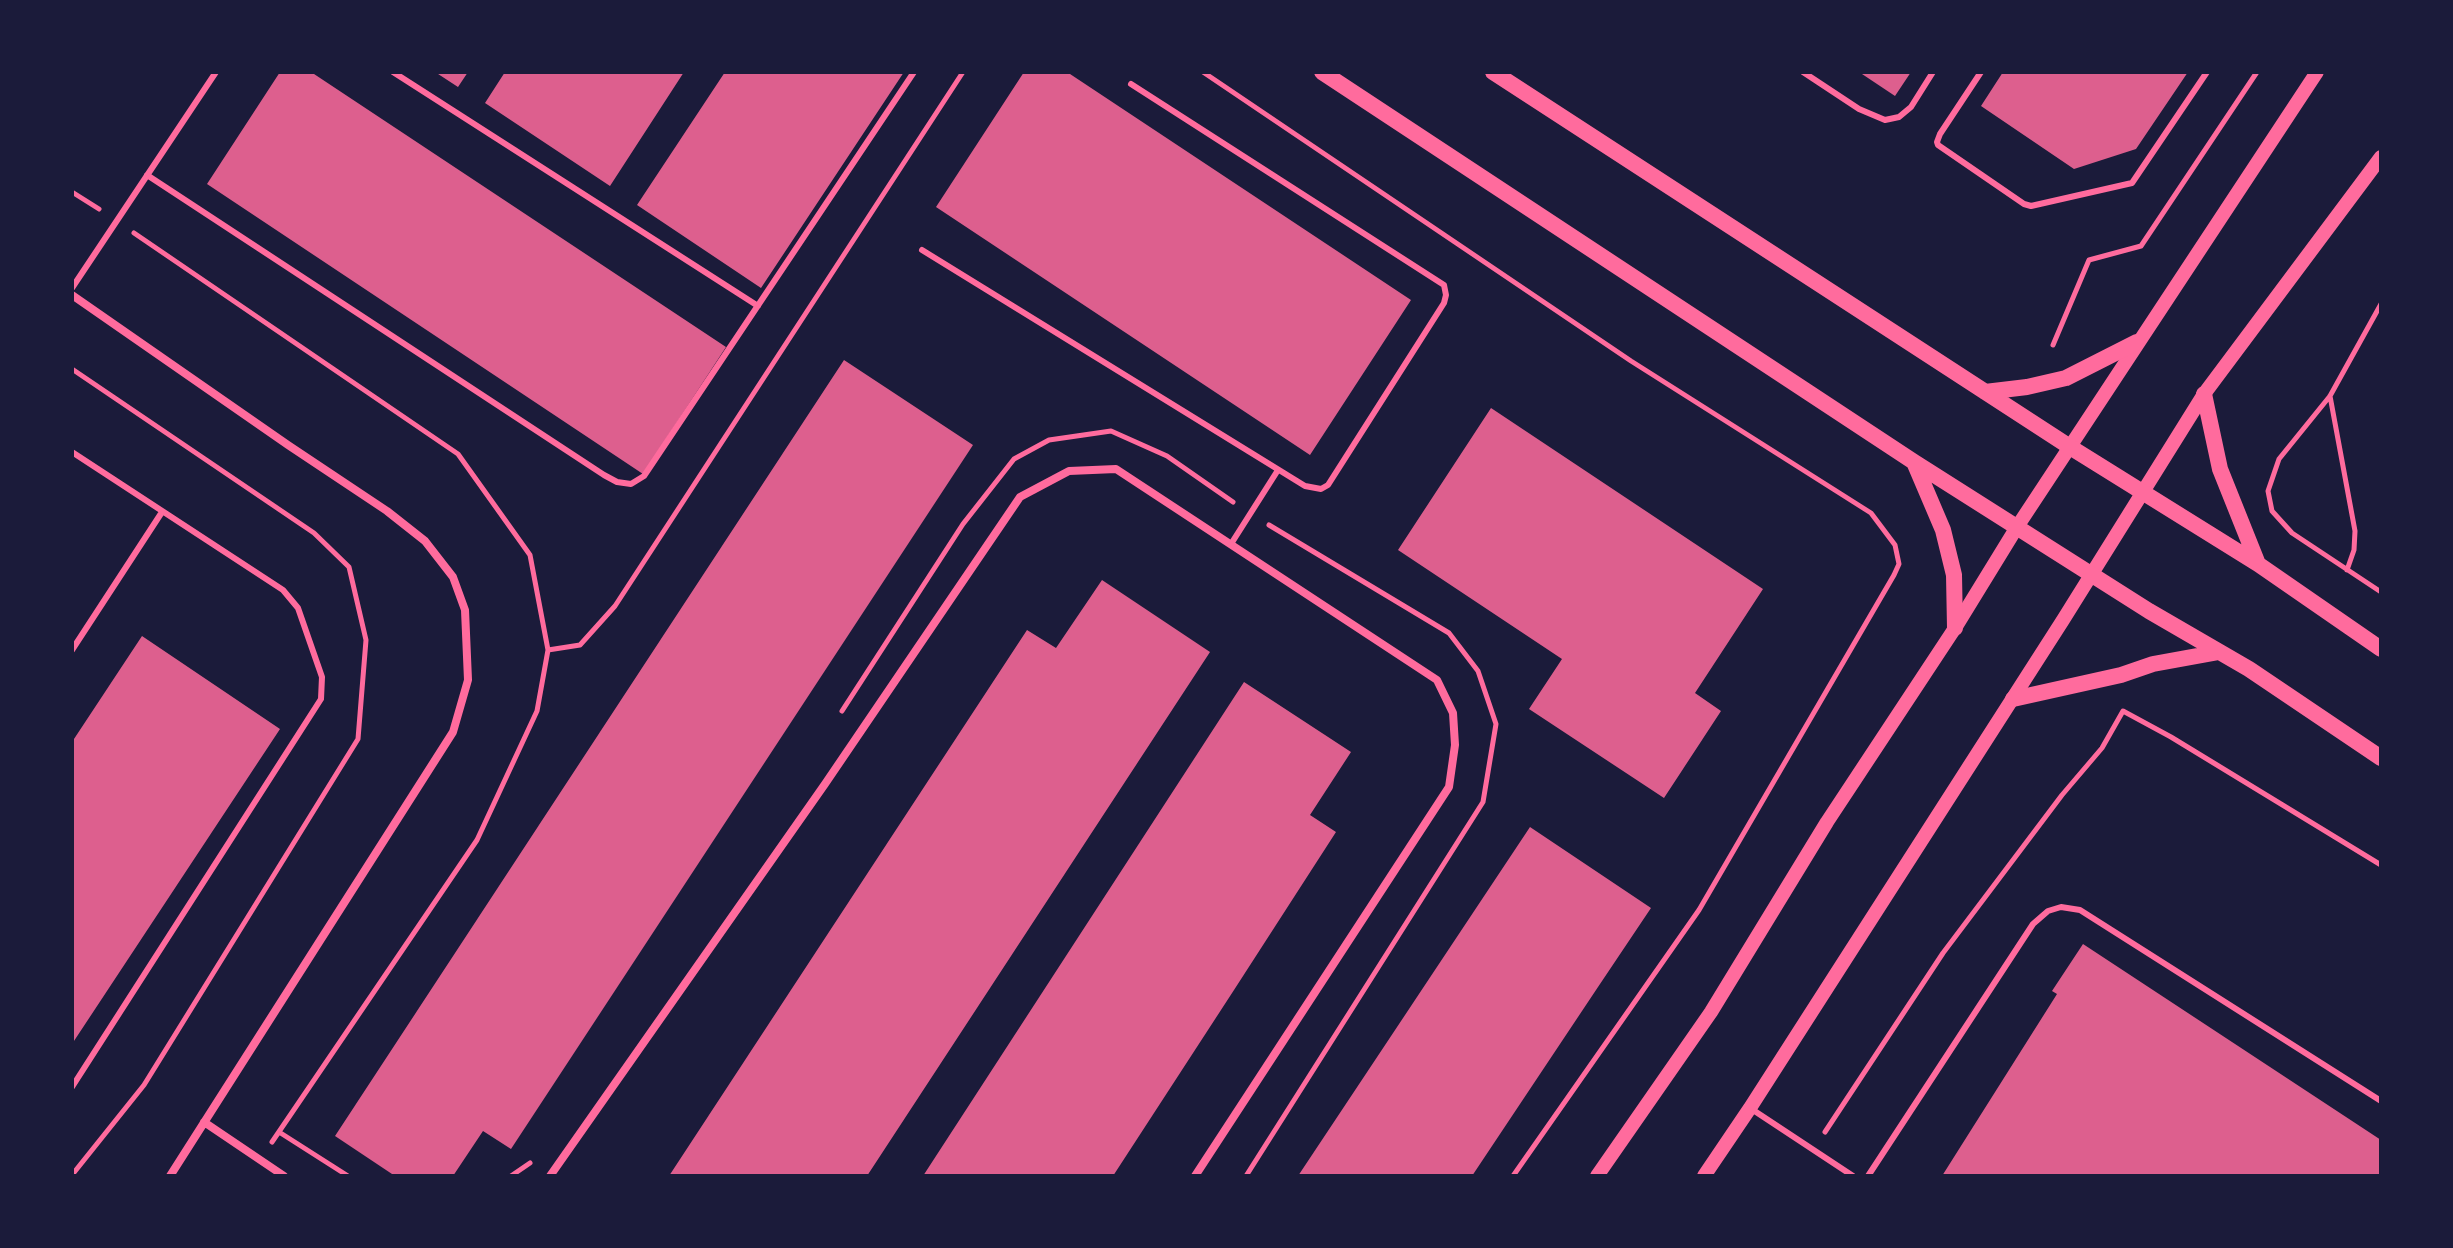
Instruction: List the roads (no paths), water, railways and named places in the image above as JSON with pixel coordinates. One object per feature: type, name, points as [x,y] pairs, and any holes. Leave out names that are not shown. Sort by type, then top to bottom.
[{"type":"main road","points":[[1322,72],[1914,462],[2149,611],[2249,669],[2381,758]]},
{"type":"main road","points":[[1493,72],[2070,447],[2258,564],[2381,649]]},
{"type":"main road","points":[[1985,392],[2066,378],[2137,342]]},
{"type":"main road","points":[[2204,394],[2220,469],[2258,564]]},
{"type":"main road","points":[[1914,462],[1943,530],[1952,567],[1955,628]]},
{"type":"main road","points":[[2013,699],[2121,675],[2153,664],[2219,652]]},
{"type":"street","points":[[1597,1176],[1711,1012],[1827,822],[1955,628],[2017,527],[2317,72]]},
{"type":"street","points":[[1704,1176],[2145,493],[2204,394],[2379,164]]},
{"type":"street","points":[[72,295],[387,511],[425,541],[453,577],[465,610],[468,680],[453,732],[173,1175]]},
{"type":"street","points":[[550,1176],[825,784],[1020,497],[1069,471],[1116,469],[1437,680],[1453,713],[1455,745],[1449,787],[1195,1176]]},
{"type":"street","points":[[204,1122],[284,1176]]},
{"type":"lane","points":[[72,288],[216,72]]},
{"type":"lane","points":[[393,72],[758,306]]},
{"type":"lane","points":[[147,175],[617,482],[631,484],[644,476],[914,72]]},
{"type":"lane","points":[[1803,72],[1859,109],[1885,120],[1899,117],[1911,107],[1933,72]]},
{"type":"lane","points":[[1981,72],[1940,134],[1938,145],[2031,206],[2132,183],[2207,72]]},
{"type":"lane","points":[[922,250],[1278,470],[1314,489],[1328,485],[1444,303],[1444,285],[1131,84]]},
{"type":"lane","points":[[72,452],[283,590],[298,608],[322,677],[321,699],[72,1087]]},
{"type":"lane","points":[[1231,544],[1278,470]]},
{"type":"lane","points":[[72,650],[162,512]]},
{"type":"lane","points":[[1868,1176],[2033,924],[2048,911],[2061,907],[2080,910],[2381,1101]]},
{"type":"lane","points":[[1750,1108],[1853,1176]]}]
